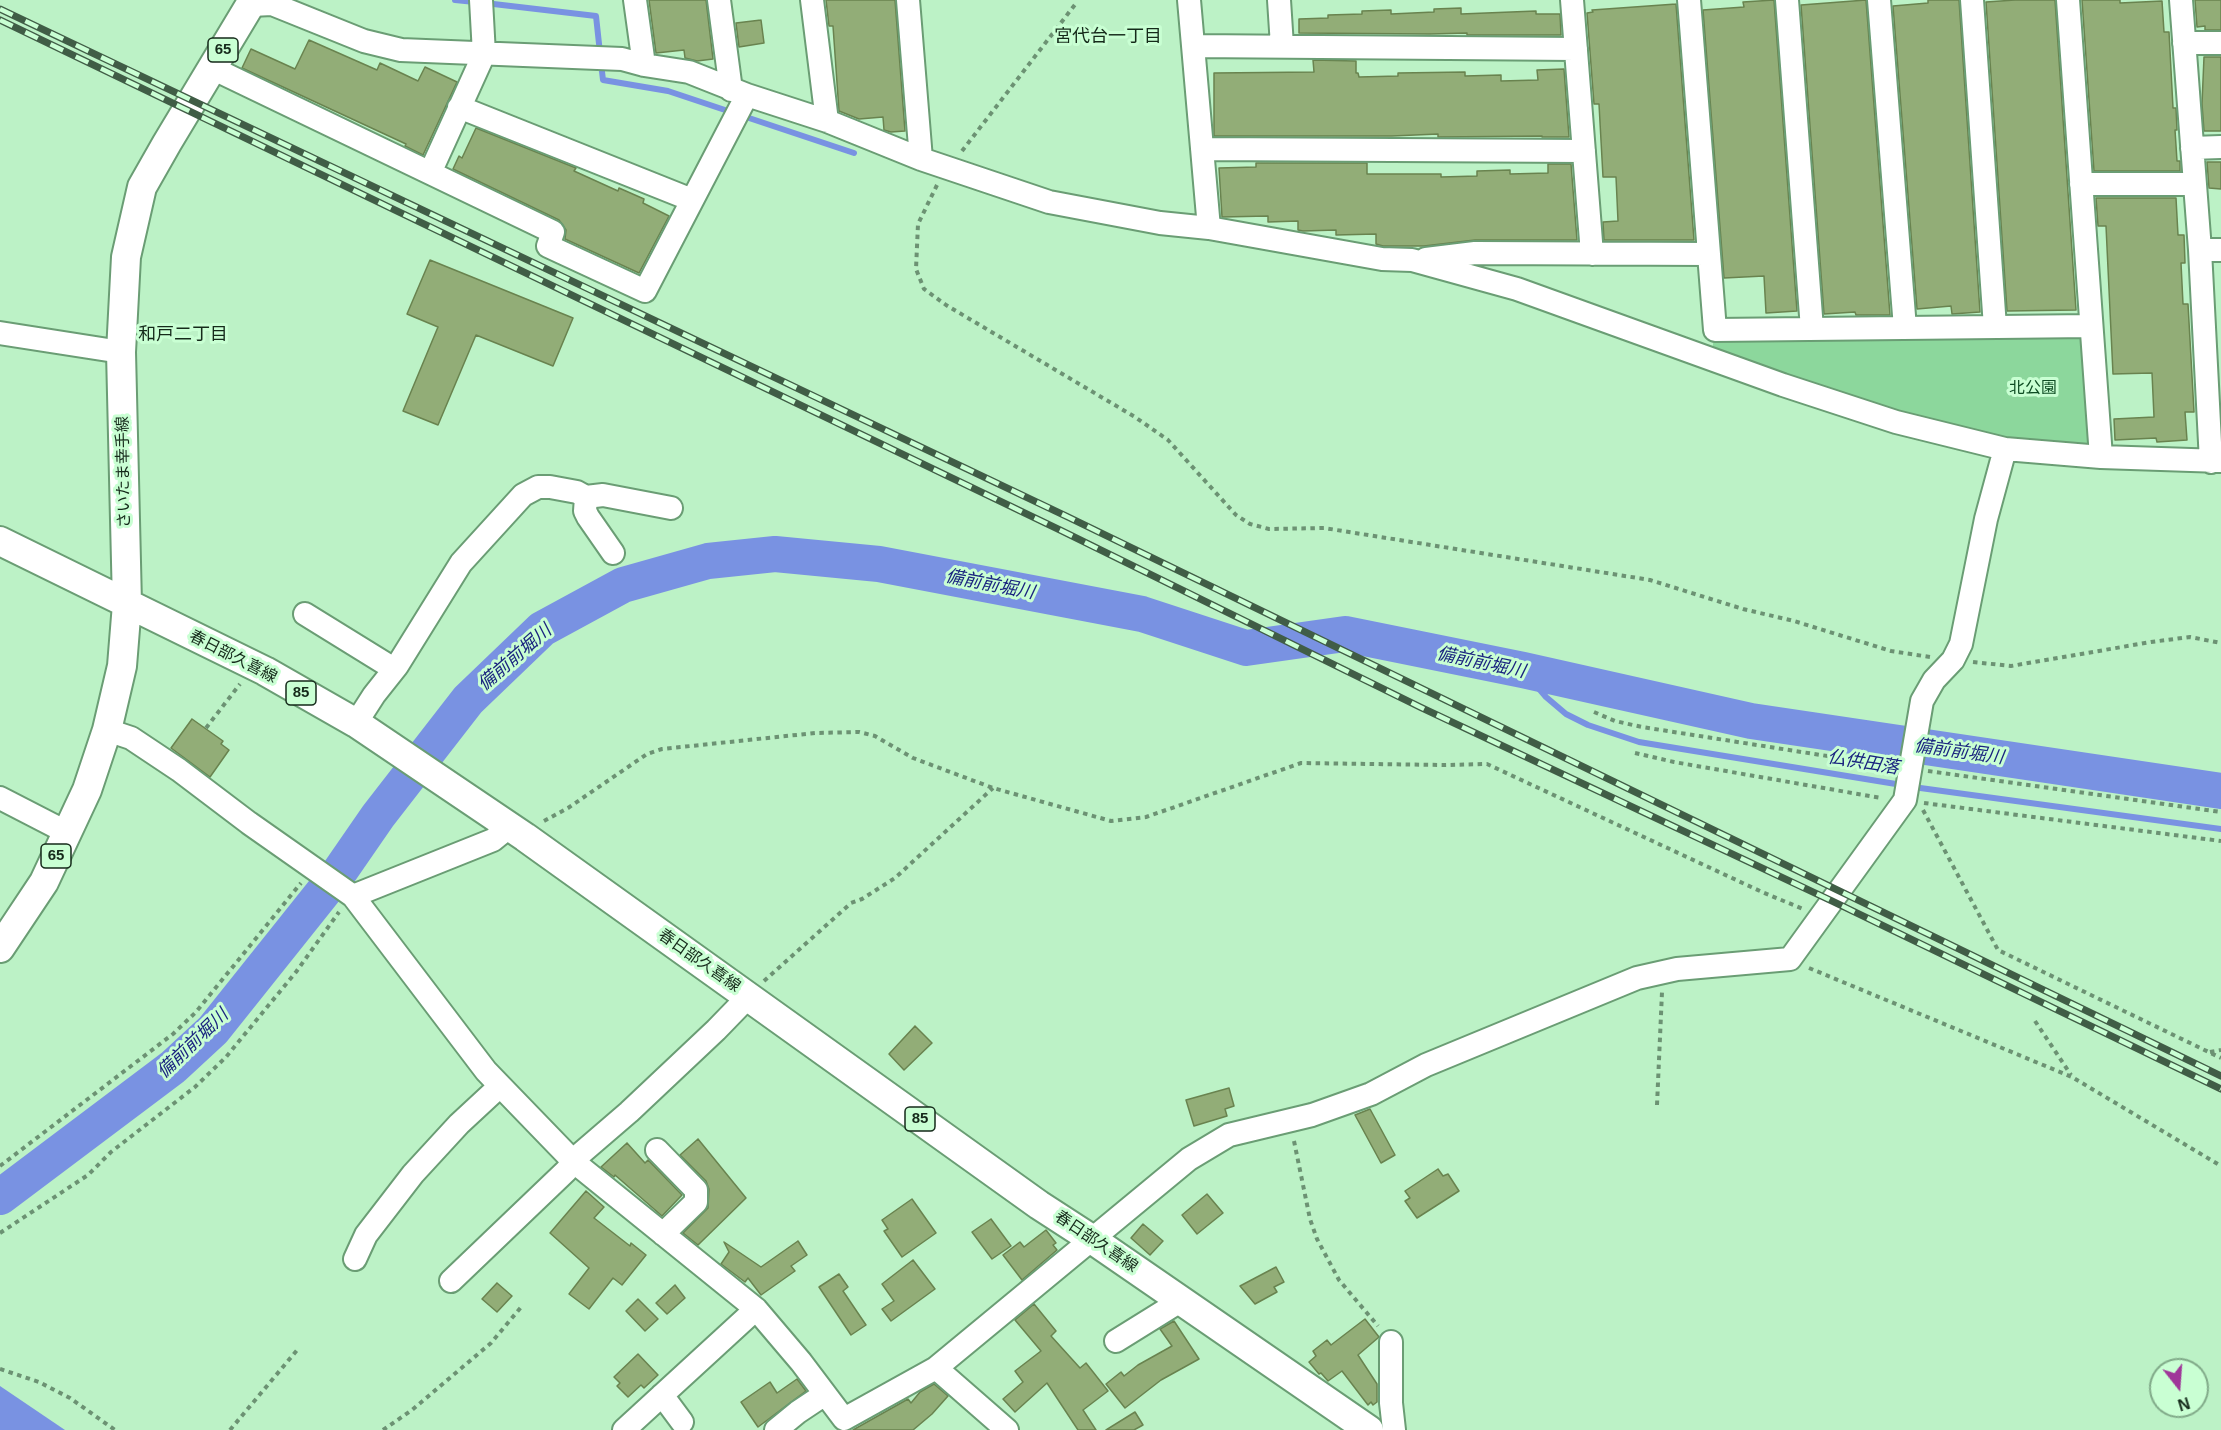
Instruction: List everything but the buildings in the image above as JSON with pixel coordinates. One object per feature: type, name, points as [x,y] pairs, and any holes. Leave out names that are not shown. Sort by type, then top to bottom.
[{"type":"main road","name":"さいたま幸手線","points":[[0,948],[44,882],[87,790],[107,730],[122,666],[127,604],[121,351],[126,257],[142,187],[252,3]]},
{"type":"main road","name":"春日部久喜線","points":[[0,541],[265,671],[356,723],[517,832],[1040,1205],[1370,1430]]},
{"type":"street","points":[[430,173],[484,54],[481,0]]},
{"type":"street","points":[[635,0],[644,65]]},
{"type":"street","points":[[212,68],[553,232],[549,246],[645,291],[692,200],[739,92],[719,0]]},
{"type":"street","points":[[812,0],[827,121]]},
{"type":"street","points":[[908,0],[921,159]]},
{"type":"street","points":[[1189,0],[1209,228]]},
{"type":"street","points":[[1279,0],[1282,46]]},
{"type":"street","points":[[1572,0],[1592,254]]},
{"type":"street","points":[[1689,0],[1715,330],[2091,326]]},
{"type":"street","points":[[1787,0],[1812,329]]},
{"type":"street","points":[[1879,0],[1905,328]]},
{"type":"street","points":[[1972,0],[1995,327]]},
{"type":"street","points":[[2068,0],[2101,457]]},
{"type":"street","points":[[1412,260],[1517,289],[1783,385],[1896,422],[2005,449],[2101,457],[2216,462],[2210,250],[2195,184],[2181,0]]},
{"type":"street","points":[[252,3],[272,4],[364,41],[401,50],[622,59],[689,72],[739,92],[827,121],[921,159],[1049,202],[1160,223],[1209,228],[1382,259],[1412,260],[1474,253],[1709,254]]},
{"type":"street","points":[[2184,43],[2221,43]]},
{"type":"street","points":[[1193,46],[1576,49]]},
{"type":"street","points":[[459,107],[692,200]]},
{"type":"street","points":[[2192,148],[2221,147]]},
{"type":"street","points":[[1202,149],[1584,151]]},
{"type":"street","points":[[2081,184],[2195,184]]},
{"type":"street","points":[[0,333],[121,351]]},
{"type":"street","points":[[107,730],[131,738],[179,770],[350,894],[500,1086],[574,1162],[756,1309],[844,1419],[936,1368],[1189,1159],[1229,1135],[1312,1114],[1371,1094],[1426,1065],[1637,978],[1677,969],[1790,959],[1908,784],[1922,701],[1934,680],[1953,660],[1961,644],[1986,519],[2005,449]]},
{"type":"street","points":[[356,723],[394,669],[461,563],[515,501],[530,490],[538,487],[565,489],[586,496],[603,495],[671,508]]},
{"type":"street","points":[[586,496],[585,511],[613,553]]},
{"type":"street","points":[[305,614],[394,669]]},
{"type":"street","points":[[0,798],[68,833]]},
{"type":"street","points":[[350,894],[517,832]]},
{"type":"street","points":[[451,1281],[579,1155],[708,1039],[749,996]]},
{"type":"street","points":[[355,1259],[366,1235],[413,1174],[459,1124],[500,1086]]},
{"type":"street","points":[[657,1150],[696,1190],[696,1202],[663,1233]]},
{"type":"street","points":[[1116,1341],[1182,1300]]},
{"type":"street","points":[[624,1430],[756,1309]]},
{"type":"street","points":[[1391,1342],[1391,1403],[1394,1430]]},
{"type":"street","points":[[936,1368],[1008,1430]]},
{"type":"street","points":[[776,1430],[825,1394]]},
{"type":"street","points":[[662,1395],[682,1422]]},
{"type":"path","points":[[1077,2],[947,167],[918,224],[916,269],[924,289],[946,305],[1135,417],[1168,440],[1236,515],[1250,524],[1269,529],[1324,528],[1650,580],[1891,651],[1953,660],[2011,666],[2190,637],[2221,643]]},
{"type":"path","points":[[206,728],[242,681]]},
{"type":"path","points":[[517,832],[536,826],[568,808],[631,763],[647,753],[662,748],[815,733],[858,732],[875,736],[913,758],[993,788],[1093,817],[1111,820],[1146,817],[1301,763],[1487,764],[1762,892],[1821,916]]},
{"type":"path","points":[[1635,753],[1866,796],[1908,784]]},
{"type":"path","points":[[749,996],[773,971],[852,903],[895,878],[993,788]]},
{"type":"path","points":[[2221,841],[1919,802],[1998,950],[2221,1058]]},
{"type":"path","points":[[0,1166],[173,1034],[196,1012],[314,870]]},
{"type":"path","points":[[0,1233],[88,1175],[111,1152],[195,1087],[218,1065],[296,972],[350,894]]},
{"type":"path","points":[[1790,959],[2072,1077],[2221,1166]]},
{"type":"path","points":[[1657,1105],[1663,972]]},
{"type":"path","points":[[2035,1021],[2072,1077]]},
{"type":"path","points":[[2210,1052],[2221,1050]]},
{"type":"path","points":[[1289,1119],[1308,1198],[1310,1219],[1317,1239],[1339,1280],[1391,1342]]},
{"type":"path","points":[[383,1430],[412,1410],[491,1343],[522,1306]]},
{"type":"path","points":[[230,1430],[298,1350]]},
{"type":"path","points":[[0,1369],[39,1382],[70,1398],[115,1430]]},
{"type":"green space","name":"北公園","points":[[2091,326],[2101,457],[2005,449],[1711,359],[1715,330]]},
{"type":"water","points":[[0,1386],[65,1430],[0,1430]]},
{"type":"waterway","points":[[455,0],[475,2]]},
{"type":"waterway","points":[[485,3],[596,16],[600,53]]},
{"type":"waterway","points":[[601,63],[603,80],[668,91],[854,153]]},
{"type":"waterway","name":"備前前堀川","points":[[0,1197],[173,1067],[213,1030],[340,871],[378,816],[468,700],[542,629],[623,585],[708,561],[775,554],[879,564],[1142,614],[1246,648],[1345,634],[1523,670],[1751,721],[2221,791]]},
{"type":"waterway","name":"仏供田落","points":[[1523,670],[1546,697],[1566,714],[1588,725],[1639,742],[1902,785]]},
{"type":"waterway","name":"仏供田落","points":[[1913,787],[2221,829]]},
{"type":"railway","points":[[0,9],[1068,517],[2221,1076]]},
{"type":"railway","points":[[0,20],[1060,530],[1420,707],[1832,901],[2221,1089]]},
{"type":"district","name":"宮代台一丁目","points":[[1108,37]]},
{"type":"district","name":"和戸二丁目","points":[[183,335]]}]
